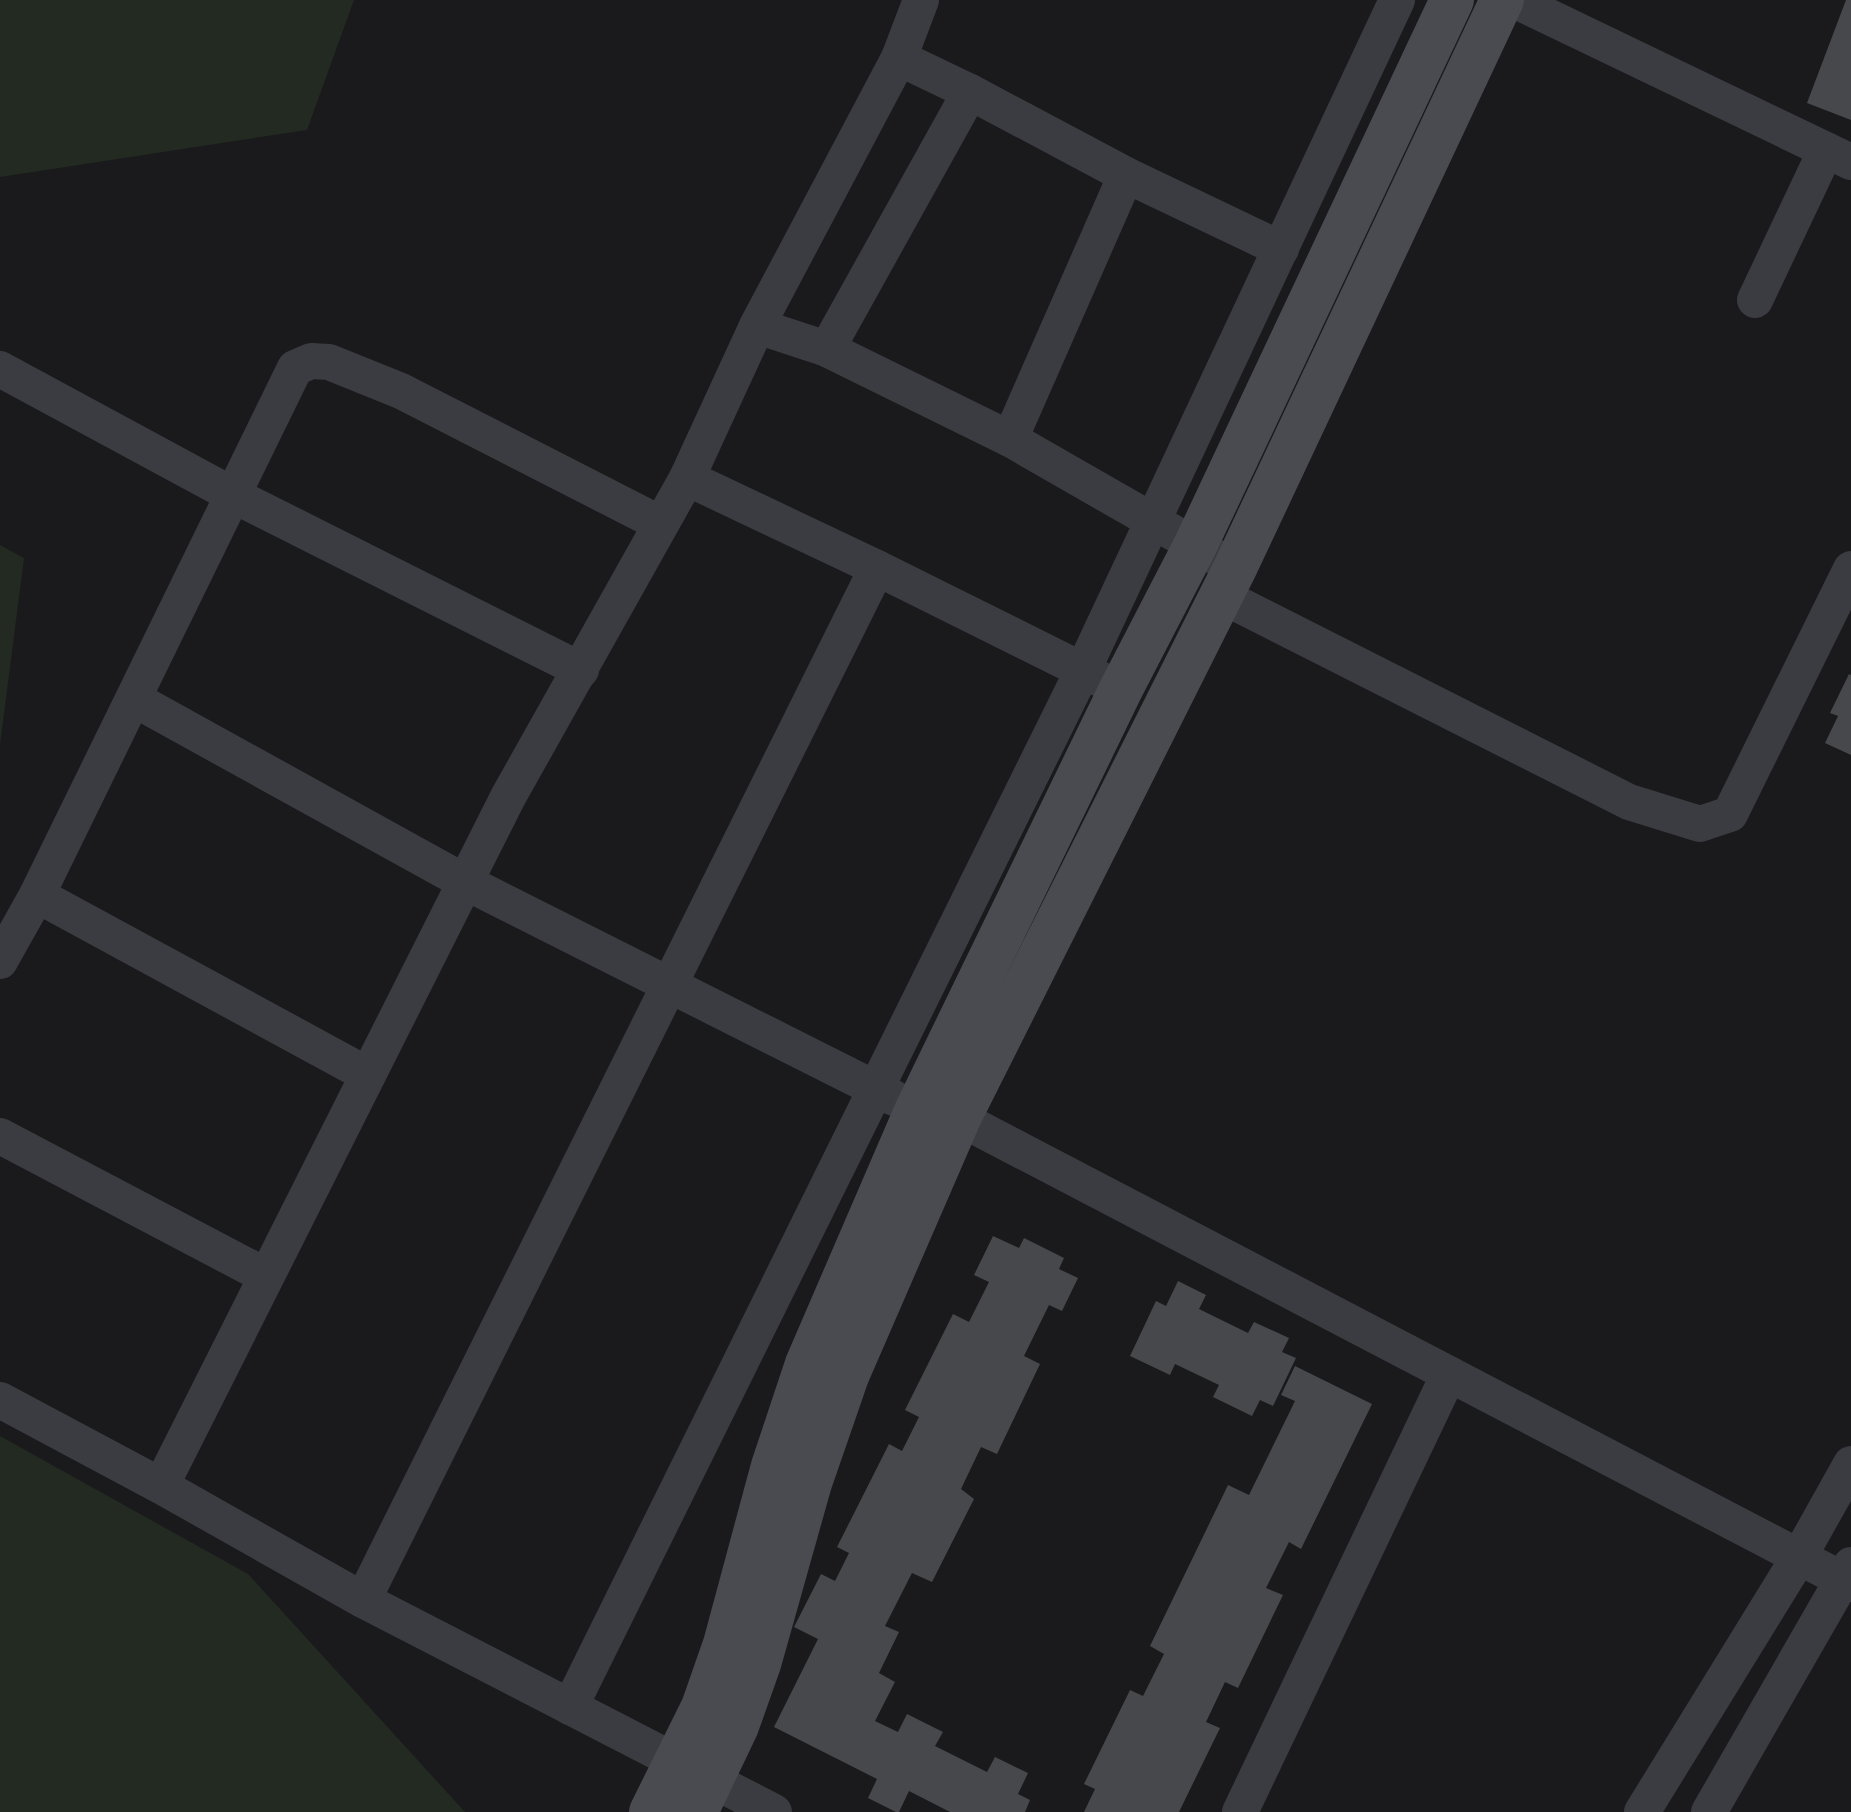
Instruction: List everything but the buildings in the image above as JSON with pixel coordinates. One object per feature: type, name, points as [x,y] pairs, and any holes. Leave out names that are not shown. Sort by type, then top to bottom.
[{"type":"street","points":[[161,1486],[508,797],[687,478],[757,326],[899,58],[921,0]]},
{"type":"street","points":[[570,1707],[1083,670],[1397,0]]},
{"type":"street","points":[[695,1784],[703,1707],[725,1644],[773,1466],[807,1364],[917,1109],[1121,689],[1196,544],[1452,0]]},
{"type":"street","points":[[651,1812],[695,1784],[737,1726],[759,1664],[810,1483],[842,1388],[959,1118],[1227,582],[1502,0]]},
{"type":"street","points":[[1514,0],[1838,156],[1755,300]]},
{"type":"street","points":[[899,58],[1126,175],[1281,249]]},
{"type":"street","points":[[827,349],[970,92]]},
{"type":"street","points":[[1010,439],[1126,175]]},
{"type":"street","points":[[757,326],[827,349],[1010,439],[1152,522],[1196,544],[1227,582],[1629,802],[1700,824],[1730,814],[1851,569]]},
{"type":"street","points":[[0,961],[37,895],[295,368],[311,361],[329,362],[401,391],[659,523]]},
{"type":"street","points":[[0,369],[233,495],[581,670]]},
{"type":"street","points":[[687,478],[1121,689]]},
{"type":"street","points":[[363,1600],[877,568]]},
{"type":"street","points":[[134,699],[465,882],[917,1109]]},
{"type":"street","points":[[37,895],[368,1075]]},
{"type":"street","points":[[959,1118],[1799,1557],[1848,1576],[1709,1812]]},
{"type":"street","points":[[0,1136],[266,1276]]},
{"type":"street","points":[[1240,1812],[1449,1374]]},
{"type":"street","points":[[0,1400],[363,1600],[570,1707],[695,1784],[774,1812]]},
{"type":"street","points":[[1642,1812],[1799,1557],[1851,1464]]},
{"type":"shaded area","points":[[0,0],[354,0],[307,130],[0,177]]},
{"type":"shaded area","points":[[0,545],[24,558],[0,745]]},
{"type":"shaded area","points":[[0,1436],[248,1574],[465,1812],[0,1812]]}]
